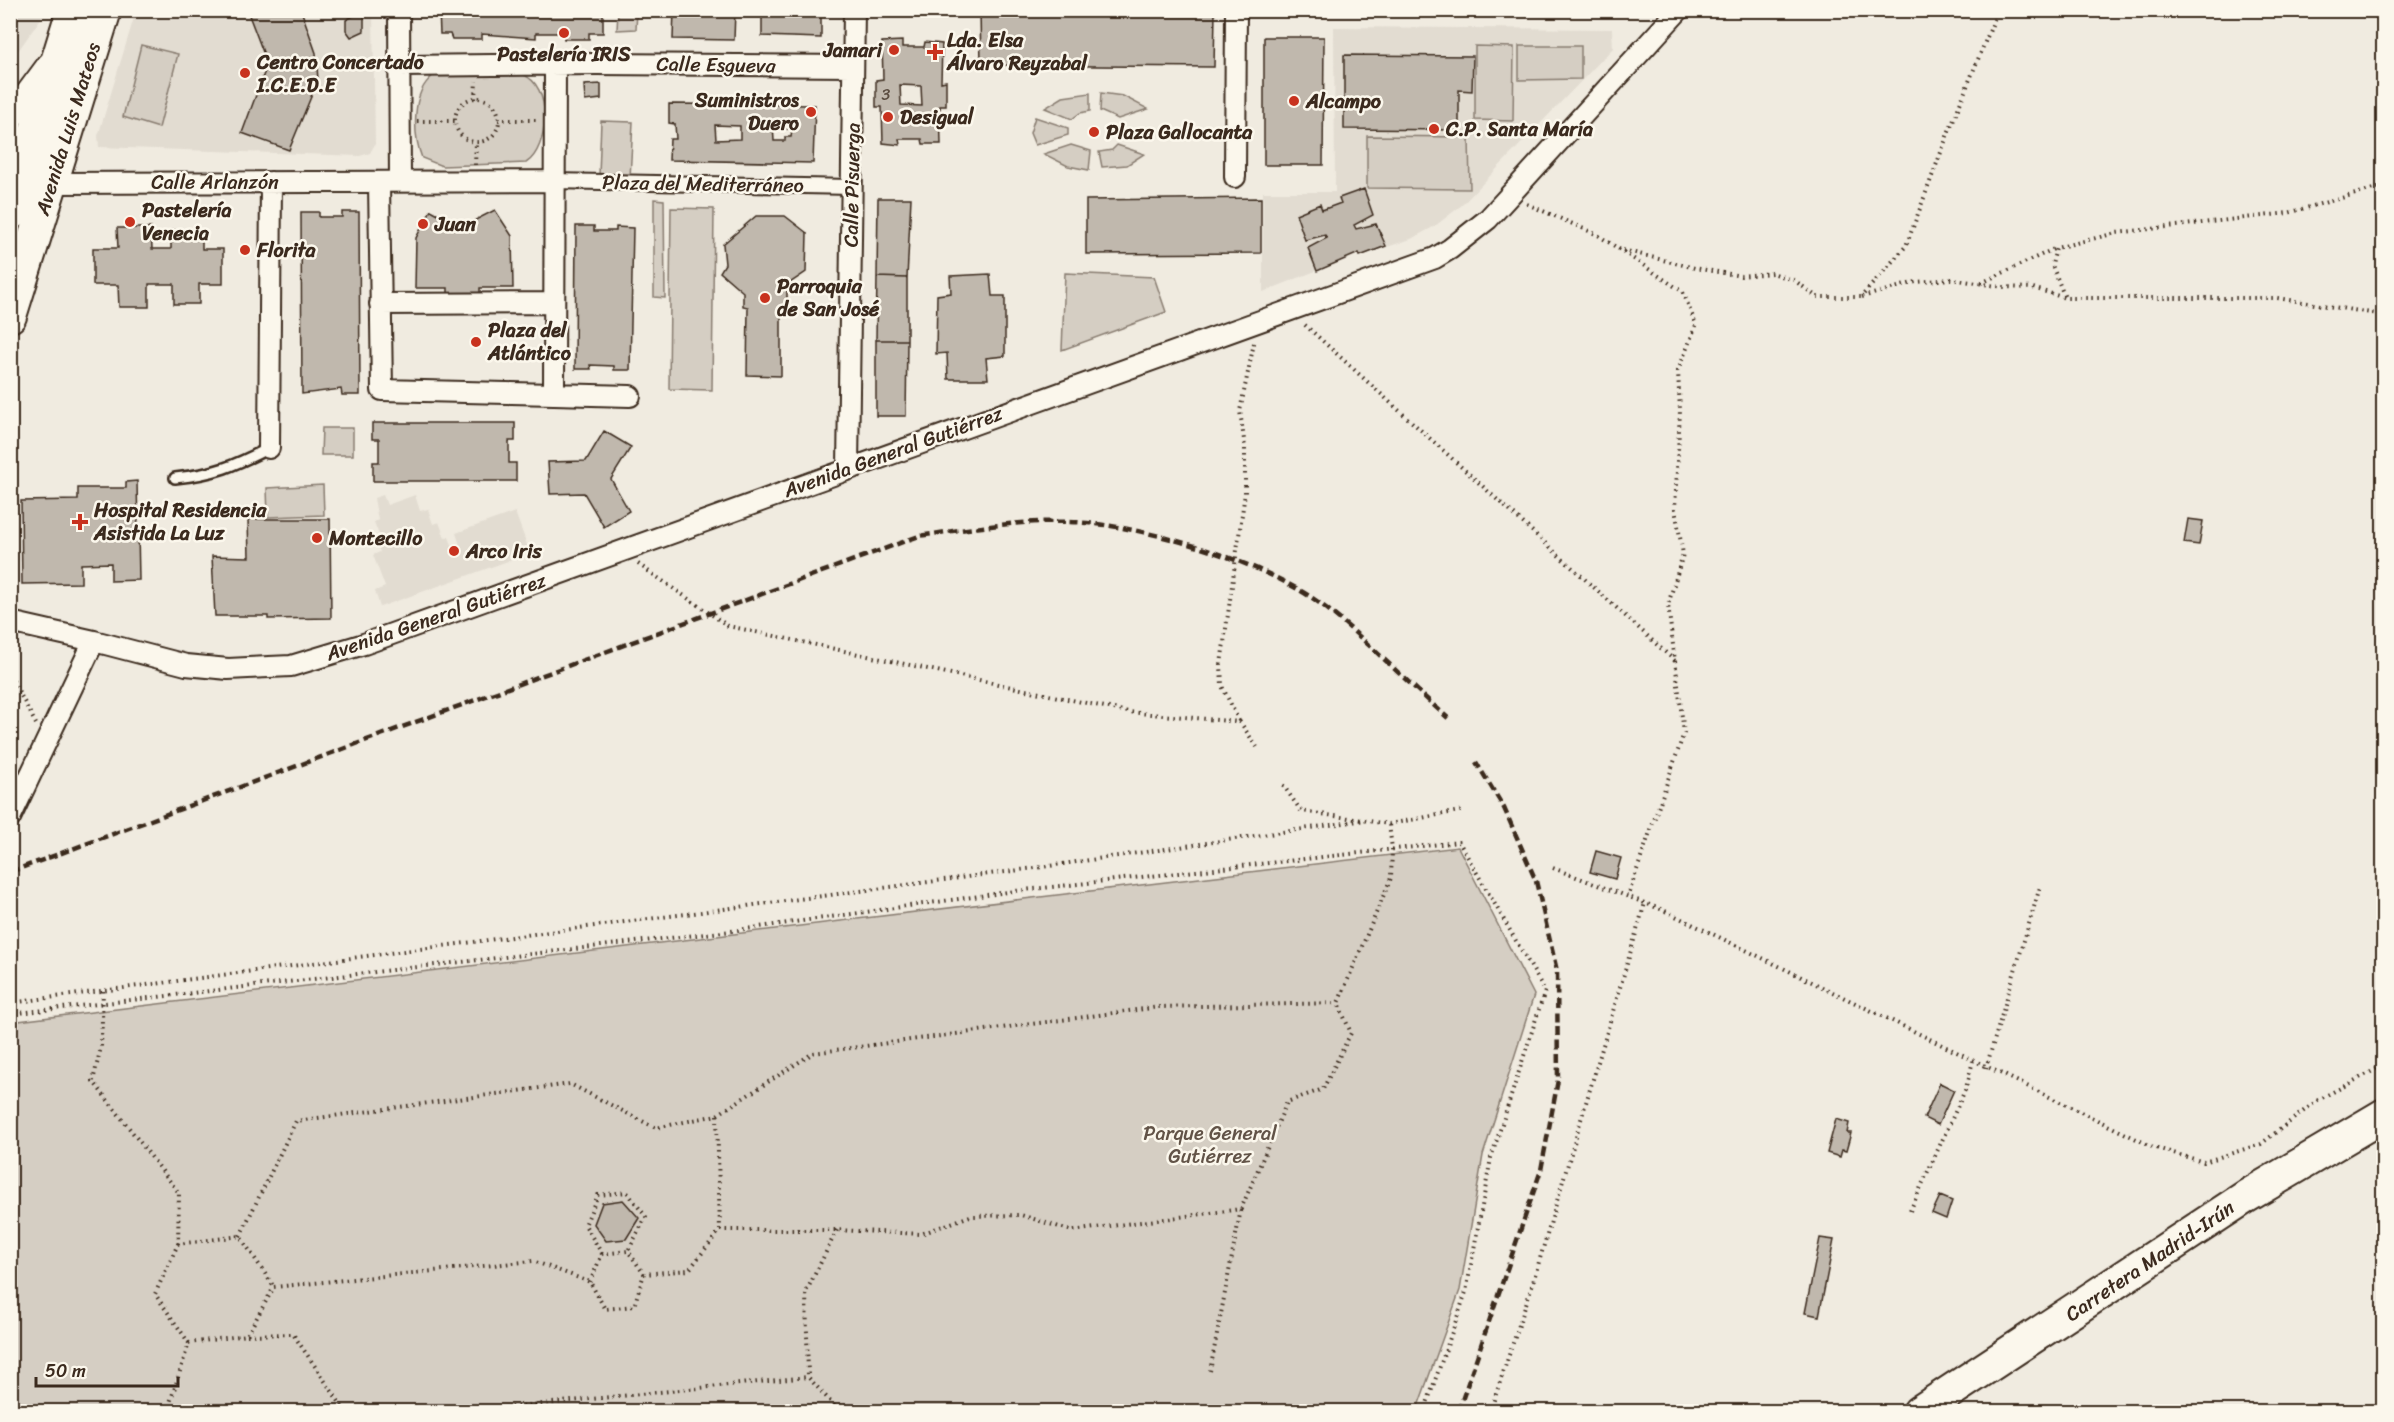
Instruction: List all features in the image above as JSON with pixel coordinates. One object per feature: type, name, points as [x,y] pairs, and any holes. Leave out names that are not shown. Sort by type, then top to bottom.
[{"type":"highway","name":"Avenida Luis Mateos","points":[[10,316],[21,185],[73,10]]},
{"type":"highway","name":"Avenida Luis Mateos","points":[[21,185],[105,10]]},
{"type":"highway","points":[[2247,1196],[2355,1113],[2384,1096]]},
{"type":"highway","name":"Carretera Madrid-Irún","points":[[1919,1412],[2247,1196],[2384,1115]]},
{"type":"highway","points":[[2247,1196],[2384,1135]]},
{"type":"street","points":[[399,10],[400,181]]},
{"type":"street","name":"Calle Pisuerga","points":[[848,468],[854,10]]},
{"type":"street","points":[[1235,177],[1236,10]]},
{"type":"street","name":"Avenida General Gutiérrez","points":[[10,622],[94,640],[186,665],[228,669],[291,666],[364,644],[1435,258],[1479,227],[1510,196],[1679,10]]},
{"type":"street","points":[[10,118],[62,47]]},
{"type":"street","points":[[554,394],[555,64]]},
{"type":"street","name":"Calle Esgueva","points":[[400,66],[555,64],[853,66]]},
{"type":"street","name":"Plaza del Mediterráneo","points":[[379,182],[553,181],[852,187]]},
{"type":"street","points":[[270,448],[271,182]]},
{"type":"street","points":[[379,182],[382,390],[630,396]]},
{"type":"street","name":"Calle Arlanzón","points":[[21,185],[379,182]]},
{"type":"street","points":[[380,304],[554,303]]},
{"type":"street","points":[[10,818],[94,640]]},
{"type":"lane","points":[[175,478],[209,474],[236,465],[270,448]]},
{"type":"path","points":[[1862,297],[1906,246],[1998,10]]},
{"type":"path","points":[[475,99],[489,102],[497,113],[498,120],[494,133],[489,138],[476,142],[459,133],[455,121],[456,114],[463,103],[475,99]]},
{"type":"path","points":[[498,120],[554,121]]},
{"type":"path","points":[[411,121],[455,121]]},
{"type":"path","points":[[1980,284],[2056,248],[2116,233],[2288,213],[2384,186]]},
{"type":"path","points":[[1510,196],[1598,236],[1683,292],[1696,325],[1678,371],[1680,411],[1675,509],[1683,554],[1668,605],[1684,733],[1628,896]]},
{"type":"path","points":[[2056,248],[2052,265],[2065,298]]},
{"type":"path","points":[[1619,249],[1695,268],[1741,276],[1772,273],[1794,280],[1817,297],[1862,297],[1916,282],[1951,279],[1980,284],[2033,288],[2065,298],[2277,298],[2384,315]]},
{"type":"path","points":[[1289,310],[1675,661]]},
{"type":"path","points":[[1257,747],[1240,722],[1222,686],[1221,664],[1245,493],[1245,447],[1240,411],[1259,321]]},
{"type":"path","points":[[621,551],[728,626],[1128,712],[1240,722]]},
{"type":"path","points":[[10,675],[47,743]]},
{"type":"path","points":[[1283,785],[1301,810],[1389,824],[1465,810]]},
{"type":"path","points":[[10,1003],[1035,868],[1365,820]]},
{"type":"path","points":[[1210,1371],[1241,1209],[1287,1102],[1323,1089],[1351,1033],[1338,1003],[1391,878],[1392,849],[1389,824]]},
{"type":"path","points":[[10,1014],[731,931],[1015,891],[1459,842],[1545,991],[1491,1158],[1466,1292],[1424,1412]]},
{"type":"path","points":[[1553,868],[1645,903],[2153,1147],[2204,1162],[2261,1144],[2318,1100],[2384,1065]]},
{"type":"path","points":[[1986,1068],[2040,887]]},
{"type":"path","points":[[1490,1412],[1531,1289],[1645,903]]},
{"type":"path","points":[[103,991],[101,1047],[93,1081],[179,1193],[178,1244],[155,1294],[189,1343]]},
{"type":"path","points":[[240,1236],[296,1121],[570,1084],[656,1128],[717,1115],[813,1053],[1159,1007],[1338,1003]]},
{"type":"path","points":[[1910,1211],[1966,1088],[1973,1061]]},
{"type":"path","points":[[644,1274],[689,1270],[720,1230],[717,1115]]},
{"type":"path","points":[[602,1254],[585,1225],[598,1195],[627,1192],[646,1217],[628,1251]]},
{"type":"path","points":[[720,1230],[837,1230],[921,1234],[970,1216],[1022,1215],[1072,1231],[1241,1209]]},
{"type":"path","points":[[837,1230],[806,1292],[808,1377],[840,1412]]},
{"type":"path","points":[[178,1244],[240,1236]]},
{"type":"path","points":[[240,1236],[274,1287]]},
{"type":"path","points":[[628,1251],[644,1274]]},
{"type":"path","points":[[602,1254],[628,1251]]},
{"type":"path","points":[[590,1282],[602,1254]]},
{"type":"path","points":[[274,1287],[533,1261],[590,1282],[605,1309],[633,1306],[644,1274]]},
{"type":"path","points":[[247,1335],[274,1287]]},
{"type":"path","points":[[189,1343],[247,1335],[294,1334],[346,1412]]},
{"type":"path","points":[[166,1412],[189,1343]]},
{"type":"path","points":[[463,1412],[808,1377]]},
{"type":"shaded area","points":[[10,11],[46,11],[11,61]]},
{"type":"shaded area","name":"Centro Concertado I.C.E.D.E","points":[[136,11],[373,11],[375,144],[370,153],[360,156],[99,147],[98,136]]},
{"type":"shaded area","name":"C.P. Santa María","points":[[1334,27],[1612,29],[1613,48],[1462,205],[1435,226],[1411,239],[1360,256],[1358,254],[1263,292],[1263,192],[1335,192]]},
{"type":"shaded area","name":"Arco Iris","points":[[383,495],[387,505],[415,495],[420,511],[428,509],[433,524],[439,522],[445,538],[449,537],[454,550],[461,548],[456,533],[515,512],[530,553],[380,607],[375,591],[385,587],[373,555],[380,552],[374,536],[379,535],[374,522],[378,520],[374,498]]},
{"type":"green space","points":[[618,11],[637,11],[636,29],[617,30]]},
{"type":"green space","points":[[141,45],[178,54],[159,128],[123,117]]},
{"type":"green space","points":[[1475,46],[1514,47],[1513,121],[1475,120]]},
{"type":"green space","points":[[1519,46],[1581,46],[1581,79],[1519,80]]},
{"type":"green space","points":[[523,75],[539,90],[544,117],[540,144],[526,163],[442,166],[422,158],[417,138],[417,103],[426,83],[433,76]]},
{"type":"green space","points":[[1090,93],[1090,111],[1080,113],[1072,119],[1045,108],[1063,97]]},
{"type":"green space","points":[[1101,93],[1123,96],[1148,109],[1118,119],[1100,111]]},
{"type":"green space","points":[[1035,117],[1068,128],[1068,135],[1035,145],[1030,133]]},
{"type":"green space","points":[[601,121],[633,122],[630,178],[599,176]]},
{"type":"green space","points":[[1367,136],[1469,137],[1470,189],[1367,188]]},
{"type":"green space","points":[[1071,145],[1091,151],[1089,170],[1068,166],[1044,154]]},
{"type":"green space","points":[[1117,145],[1144,154],[1127,165],[1102,167],[1099,152],[1112,150]]},
{"type":"green space","points":[[654,199],[664,200],[665,298],[654,297]]},
{"type":"green space","points":[[671,208],[714,209],[712,390],[669,389]]},
{"type":"green space","points":[[1065,273],[1154,277],[1166,312],[1062,350]]},
{"type":"green space","points":[[322,428],[353,428],[353,455],[321,455]]},
{"type":"green space","points":[[323,485],[324,515],[268,517],[267,488]]},
{"type":"green space","name":"Parque General Gutiérrez","points":[[1458,847],[1534,995],[1483,1155],[1460,1290],[1416,1412],[11,1411],[10,1022]]},
{"type":"building","points":[[247,10],[301,10],[316,53],[318,80],[289,150],[242,133],[266,68],[266,60]]},
{"type":"building","points":[[327,10],[364,10],[364,31],[351,37],[346,30],[346,20],[355,15],[355,12]]},
{"type":"building","points":[[439,10],[603,10],[603,33],[589,33],[589,39],[564,39],[564,33],[536,33],[536,38],[482,34],[482,39],[452,39],[450,34],[440,34]]},
{"type":"building","points":[[674,10],[735,10],[734,40],[673,39]]},
{"type":"building","points":[[762,10],[821,10],[821,38],[762,36]]},
{"type":"building","points":[[980,10],[1215,11],[1214,67],[981,65]]},
{"type":"building","points":[[1459,10],[1616,10],[1615,13]]},
{"type":"building","name":"Alcampo","points":[[1264,37],[1324,37],[1323,165],[1264,165]]},
{"type":"building","points":[[902,41],[902,47],[924,47],[925,42],[942,44],[941,82],[946,81],[946,106],[940,106],[941,144],[923,144],[922,139],[899,139],[900,145],[883,143],[882,107],[876,107],[876,80],[883,79],[882,42]],"holes":[[[900,85],[921,86],[922,106],[901,105]]]},
{"type":"building","points":[[1344,55],[1473,56],[1472,91],[1459,90],[1459,130],[1344,129]]},
{"type":"building","points":[[601,84],[601,99],[585,101],[584,85]]},
{"type":"building","points":[[669,104],[815,105],[813,163],[669,160],[670,139],[676,139],[675,124],[669,123]],"holes":[[[715,125],[740,126],[740,139],[716,140]],[[773,125],[786,125],[786,129],[792,129],[791,137],[785,137],[785,141],[774,141]]]},
{"type":"building","points":[[1364,189],[1373,215],[1354,225],[1356,229],[1376,224],[1386,246],[1360,256],[1359,253],[1317,271],[1308,248],[1327,238],[1325,235],[1305,240],[1296,214],[1320,204],[1322,210],[1341,203],[1339,198]]},
{"type":"building","points":[[878,198],[911,198],[907,278],[877,277]]},
{"type":"building","points":[[1261,198],[1261,253],[1086,254],[1086,200]]},
{"type":"building","points":[[431,210],[462,227],[495,210],[512,236],[513,288],[480,288],[480,293],[448,293],[448,288],[415,288],[416,238]]},
{"type":"building","points":[[301,212],[319,212],[319,217],[342,217],[342,212],[359,212],[360,395],[342,395],[341,389],[302,394]]},
{"type":"building","name":"Parroquia de San José","points":[[756,216],[785,216],[807,233],[806,272],[787,285],[787,305],[781,307],[781,376],[747,375],[748,307],[743,306],[743,292],[720,272],[725,264],[723,244]]},
{"type":"building","points":[[576,226],[594,226],[594,231],[616,231],[616,227],[633,228],[630,370],[614,370],[614,366],[590,365],[591,369],[575,369]]},
{"type":"building","points":[[117,228],[151,228],[152,249],[171,249],[171,230],[202,230],[202,249],[223,249],[223,284],[199,284],[199,304],[174,304],[174,284],[149,284],[149,307],[119,307],[118,285],[93,285],[93,248],[118,248]]},
{"type":"building","points":[[990,274],[992,296],[1005,296],[1005,356],[986,358],[988,379],[948,379],[947,353],[936,354],[937,295],[951,293],[950,276]]},
{"type":"building","points":[[877,277],[907,278],[907,340],[876,340]]},
{"type":"building","points":[[876,340],[907,340],[906,416],[876,416]]},
{"type":"building","points":[[372,423],[515,423],[515,441],[509,441],[509,463],[516,463],[516,481],[373,481],[373,462],[379,462],[379,439],[372,439]]},
{"type":"building","points":[[604,431],[631,447],[611,479],[629,511],[604,527],[584,493],[550,494],[548,462],[586,461]]},
{"type":"building","name":"Hospital Residencia Asistida La Luz","points":[[137,481],[139,580],[111,581],[111,563],[81,564],[81,583],[22,584],[21,501],[78,500],[78,488],[126,488],[126,482]]},
{"type":"building","points":[[248,519],[330,519],[331,618],[268,619],[268,616],[215,616],[212,556],[249,557]]},
{"type":"building","points":[[2188,519],[2203,521],[2199,545],[2184,543]]},
{"type":"building","points":[[1596,851],[1621,858],[1615,879],[1590,872]]},
{"type":"building","points":[[1940,1083],[1954,1090],[1938,1125],[1924,1118]]},
{"type":"building","points":[[1836,1119],[1849,1123],[1847,1133],[1851,1133],[1846,1151],[1842,1150],[1840,1157],[1827,1153]]},
{"type":"building","points":[[1940,1196],[1952,1201],[1946,1219],[1932,1213]]},
{"type":"building","points":[[623,1200],[639,1218],[626,1239],[606,1241],[594,1224],[602,1203]]},
{"type":"building","points":[[1820,1238],[1834,1240],[1819,1316],[1805,1313]]},
{"type":"railway","points":[[10,872],[919,536],[1003,525],[1066,522],[1115,527],[1179,541],[1276,577],[1326,608],[1448,718]]},
{"type":"railway","points":[[1458,1412],[1541,1170],[1558,1080],[1557,971],[1536,881],[1504,808],[1476,762]]},
{"type":"place","name":"Pastelería IRIS","points":[[564,33]]},
{"type":"place","name":"Jamari","points":[[894,50]]},
{"type":"place","name":"Lda. Elsa Álvaro Reyzabal","points":[[935,52]]},
{"type":"place","name":"Centro Concertado I.C.E.D.E","points":[[245,73]]},
{"type":"place","name":"Alcampo","points":[[1294,101]]},
{"type":"place","name":"Suministros Duero","points":[[811,112]]},
{"type":"place","name":"Desigual","points":[[888,117]]},
{"type":"place","name":"C.P. Santa María","points":[[1434,129]]},
{"type":"place","name":"Plaza Gallocanta","points":[[1094,132]]},
{"type":"place","name":"Pastelería Venecia","points":[[130,222]]},
{"type":"place","name":"Juan","points":[[423,224]]},
{"type":"place","name":"Florita","points":[[245,250]]},
{"type":"place","name":"Parroquia de San José","points":[[765,298]]},
{"type":"place","name":"Plaza del Atlántico","points":[[476,342]]},
{"type":"place","name":"Hospital Residencia Asistida La Luz","points":[[80,522]]},
{"type":"place","name":"Montecillo","points":[[317,538]]},
{"type":"place","name":"Arco Iris","points":[[454,551]]}]
